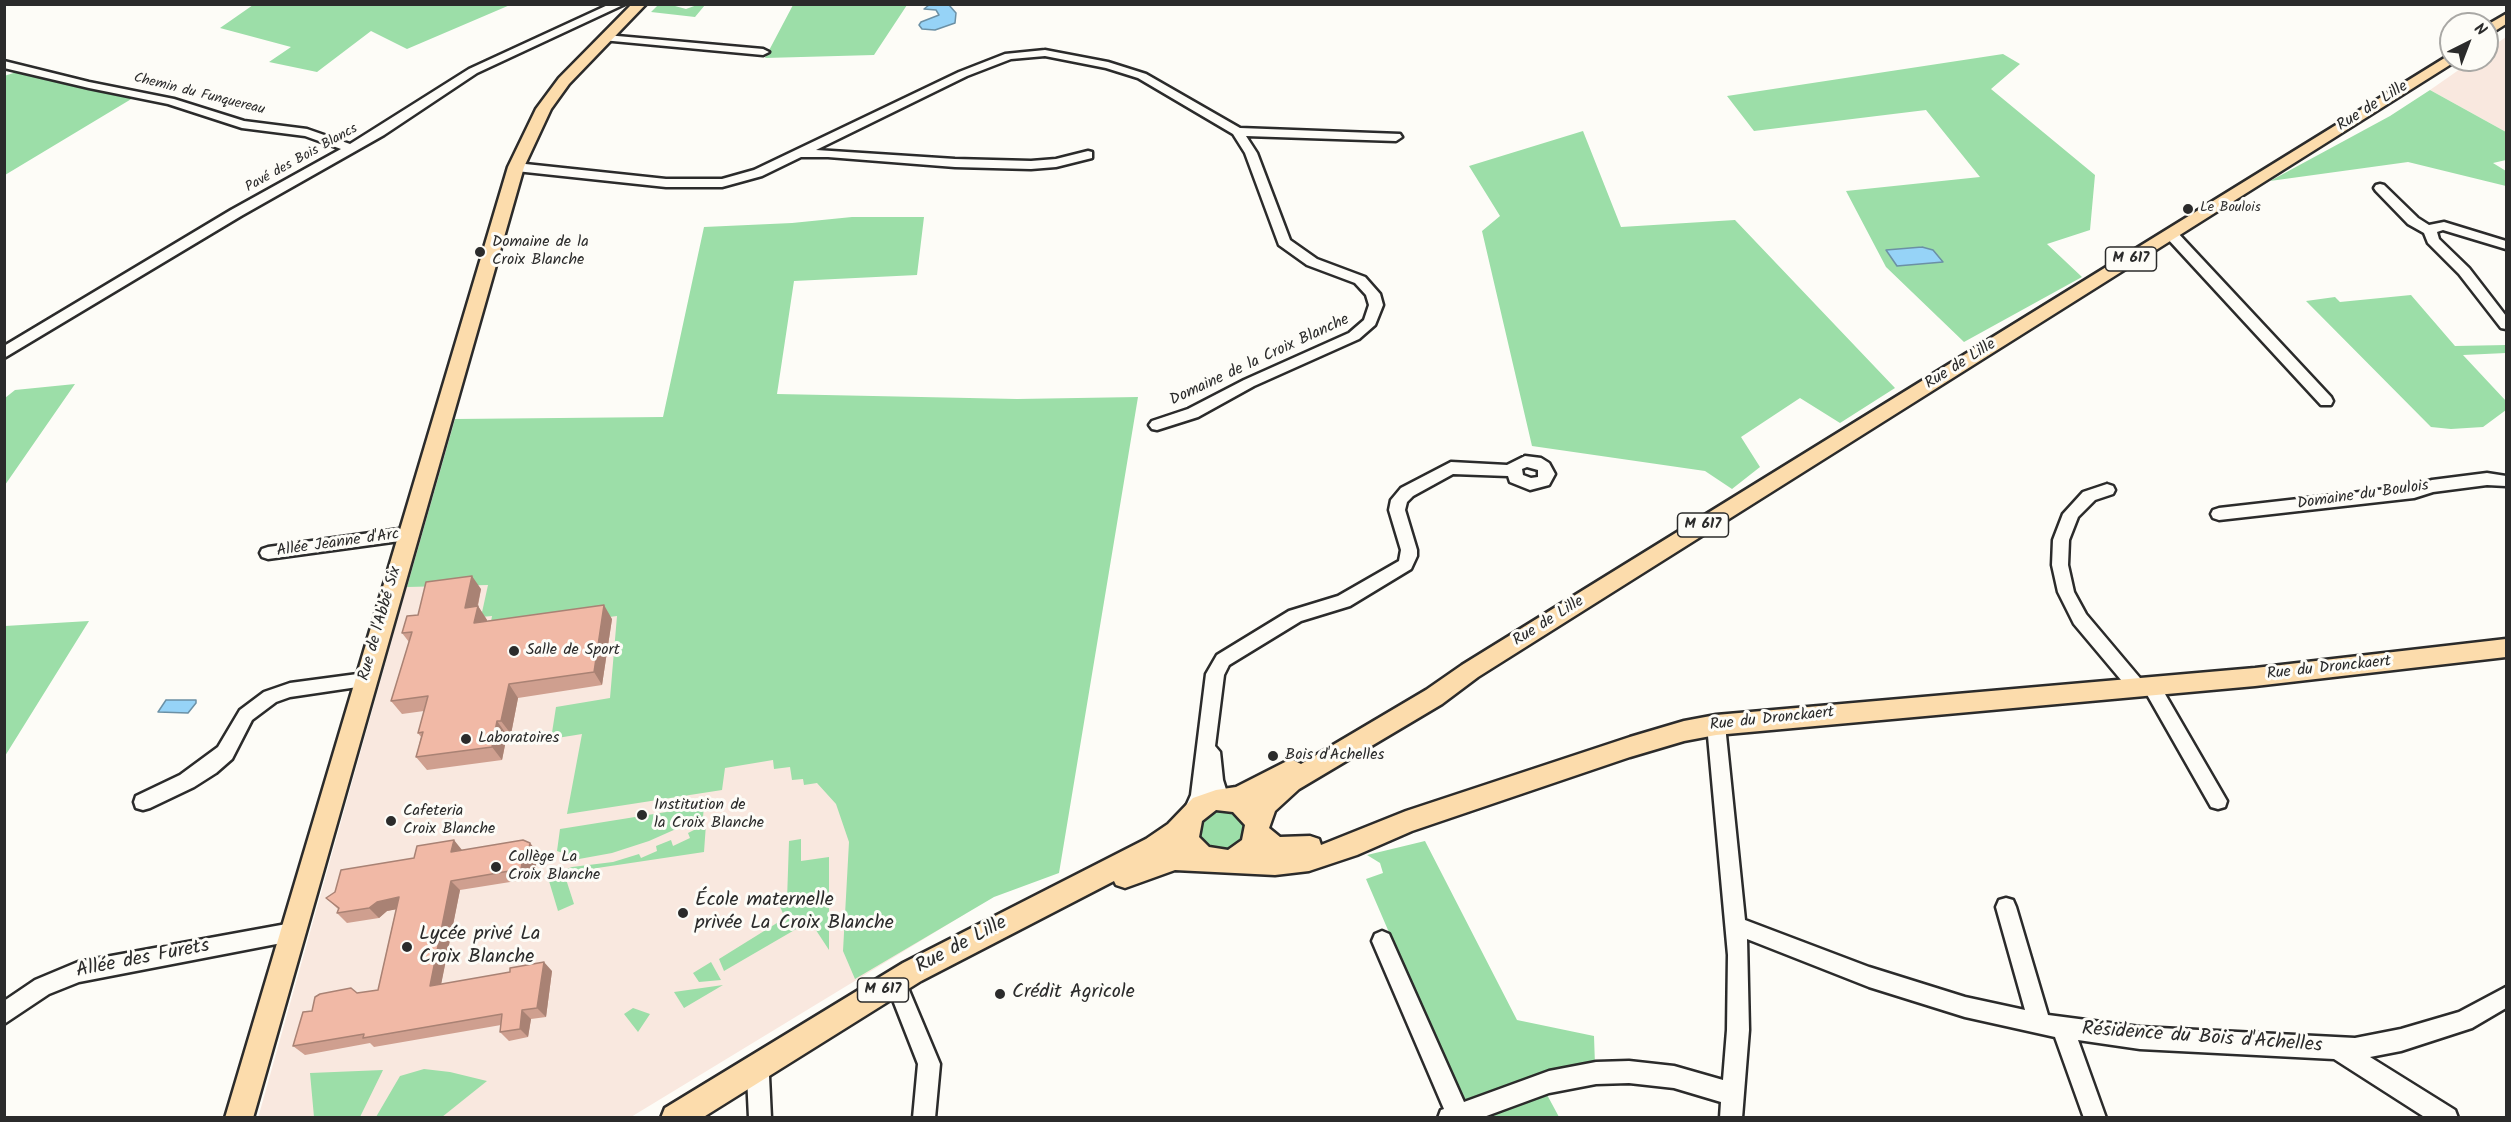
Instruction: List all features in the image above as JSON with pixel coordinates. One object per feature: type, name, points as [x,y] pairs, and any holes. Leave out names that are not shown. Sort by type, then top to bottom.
[{"type":"main road","points":[[610,38],[640,4]]},
{"type":"main road","points":[[610,38],[648,4]]},
{"type":"main road","name":"Rue de l'Abbé Six","points":[[239,1118],[407,534],[516,167],[532,133],[591,55],[610,38]]},
{"type":"main road","name":"Rue de Lille","points":[[1257,828],[1266,804],[1285,786],[1434,697],[1470,671],[2439,66]]},
{"type":"main road","name":"Rue du Dronckaert","points":[[1257,828],[1266,842],[1275,847],[1298,849],[1406,822],[1648,741],[1716,725],[2145,688],[2506,648]]},
{"type":"main road","name":"Rue de Lille","points":[[1224,800],[1254,790],[1397,708],[1470,671]]},
{"type":"main road","points":[[1224,800],[1245,807],[1253,815],[1257,828],[1254,842],[1248,851],[1238,858],[1217,861],[1198,854],[1189,841],[1186,830],[1191,816],[1205,804],[1224,800]]},
{"type":"main road","name":"Rue de Lille","points":[[675,1118],[912,972],[1155,847],[1177,832],[1191,816]]},
{"type":"main road","name":"Rue du Dronckaert","points":[[1217,861],[1275,864],[1309,860],[1348,847],[1406,822]]},
{"type":"main road","name":"M 617","points":[[691,1118],[899,990],[989,940],[1059,906],[1162,862],[1182,858],[1217,861]]},
{"type":"street","name":"Pavé des Bois Blancs","points":[[4,353],[91,303],[236,213],[394,124],[483,65],[620,4]]},
{"type":"street","points":[[610,38],[763,52]]},
{"type":"street","name":"Domaine de la Croix Blanche","points":[[516,167],[666,183],[707,185],[740,179],[979,67],[1013,55],[1035,52],[1108,65],[1131,72],[1157,84],[1237,132],[1249,148],[1284,242],[1306,259],[1350,275],[1365,284],[1376,300],[1376,312],[1370,322],[1354,336],[1249,383],[1193,414],[1157,425]]},
{"type":"street","name":"Chemin du Funquereau","points":[[4,64],[32,69],[89,85],[170,100],[242,124],[307,133],[350,148]]},
{"type":"street","name":"Domaine de la Croix Blanche","points":[[1237,132],[1396,137]]},
{"type":"street","name":"Domaine de la Croix Blanche","points":[[830,138],[842,150],[855,155]]},
{"type":"street","name":"Domaine de la Croix Blanche","points":[[796,154],[855,155],[955,164],[1031,165],[1056,163],[1088,155]]},
{"type":"street","points":[[2380,188],[2413,220],[2430,231],[2433,240],[2464,271],[2506,325]]},
{"type":"street","points":[[2430,231],[2434,227],[2444,226],[2506,245]]},
{"type":"street","points":[[2170,234],[2326,401]]},
{"type":"street","points":[[1191,816],[1200,795],[1215,674],[1227,656],[1295,616],[1344,601],[1405,565],[1409,550],[1397,510],[1402,495],[1451,468],[1513,471]]},
{"type":"street","name":"Domaine du Boulois","points":[[2219,514],[2414,492],[2432,486],[2487,479],[2506,481]]},
{"type":"street","points":[[2107,490],[2089,496],[2068,519],[2060,547],[2061,573],[2070,602],[2085,626],[2145,688],[2217,801]]},
{"type":"street","name":"Allée Jeanne d'Arc","points":[[268,553],[407,534]]},
{"type":"street","points":[[143,802],[181,784],[209,767],[225,753],[246,715],[270,697],[290,690],[365,680]]},
{"type":"street","points":[[1209,718],[1212,767],[1224,800]]},
{"type":"street","points":[[1716,725],[1737,926],[1738,1004],[1731,1118]]},
{"type":"street","points":[[2006,907],[2040,1024]]},
{"type":"street","name":"Résidence du Bois d'Achelles","points":[[1737,926],[1899,988],[1987,1013],[2063,1028],[2140,1038],[2256,1043],[2340,1050],[2368,1048],[2446,1027],[2477,1015],[2506,997]]},
{"type":"street","name":"Allée des Furets","points":[[4,1014],[42,987],[78,972],[292,932]]},
{"type":"street","points":[[1382,941],[1453,1116],[1549,1082],[1596,1073],[1629,1072],[1674,1077],[1733,1094]]},
{"type":"street","points":[[899,990],[929,1064],[924,1118]]},
{"type":"street","name":"Résidence du Bois d'Achelles","points":[[2063,1028],[2095,1118]]},
{"type":"street","name":"Résidence du Bois d'Achelles","points":[[2340,1050],[2447,1118]]},
{"type":"street","points":[[758,1076],[760,1118]]},
{"type":"shaded area","points":[[2506,37],[2506,132],[2430,90],[2456,72],[2499,72],[2499,42]]},
{"type":"shaded area","name":"Institution de la Croix Blanche","points":[[409,579],[736,581],[965,914],[631,1117],[258,1118]]},
{"type":"green space","points":[[253,5],[510,5],[407,49],[371,31],[317,72],[269,62],[291,47],[220,28]]},
{"type":"green space","points":[[658,5],[676,5],[686,9],[705,5],[695,17],[651,12]]},
{"type":"green space","points":[[793,5],[907,5],[874,55],[765,58]]},
{"type":"green space","points":[[2003,54],[2020,64],[1991,89],[2095,175],[2090,230],[2047,244],[2082,277],[1964,342],[1886,267],[1846,191],[1980,177],[1926,110],[1754,131],[1727,96]]},
{"type":"green space","points":[[23,70],[133,98],[5,175],[4,76]]},
{"type":"green space","points":[[2430,90],[2506,132],[2506,160],[2493,163],[2506,171],[2506,186],[2408,162],[2270,181],[2390,116]]},
{"type":"green space","points":[[1583,131],[1621,227],[1735,220],[1895,388],[1840,423],[1800,398],[1741,437],[1760,467],[1732,489],[1705,471],[1532,446],[1482,231],[1500,216],[1469,166]]},
{"type":"green space","points":[[852,217],[924,217],[917,275],[794,281],[777,394],[1017,399],[1138,397],[1059,873],[994,897],[855,979],[843,951],[849,842],[836,804],[817,783],[804,785],[803,779],[792,780],[790,767],[774,769],[773,760],[725,768],[722,790],[567,814],[582,734],[551,739],[556,707],[610,698],[617,616],[489,633],[492,616],[481,617],[488,585],[407,587],[455,419],[663,417],[704,227],[792,223]]},
{"type":"green space","points":[[2411,295],[2455,346],[2506,345],[2506,353],[2463,355],[2506,401],[2506,410],[2483,427],[2451,429],[2431,427],[2306,301],[2335,297],[2340,302]]},
{"type":"green space","points":[[75,384],[5,485],[5,398],[15,390]]},
{"type":"green space","points":[[89,621],[5,756],[5,626]]},
{"type":"green space","points":[[704,806],[703,817],[649,841],[612,853],[579,859],[557,851],[560,829]]},
{"type":"green space","points":[[1220,810],[1236,814],[1246,826],[1245,838],[1231,852],[1213,852],[1199,838],[1198,827],[1202,820],[1212,812]]},
{"type":"green space","points":[[706,824],[704,852],[564,873],[574,904],[558,911],[549,881],[556,873],[572,867],[613,862],[639,854],[641,858],[657,851],[656,846],[671,840],[673,846],[690,838],[688,833]]},
{"type":"green space","points":[[801,839],[801,861],[829,857],[829,950],[810,921],[724,971],[719,959],[785,918],[778,902],[787,900],[789,841]]},
{"type":"green space","points":[[1425,841],[1517,1020],[1594,1036],[1595,1065],[1463,1104],[1366,879],[1383,873],[1380,863],[1367,855]]},
{"type":"green space","points":[[711,962],[721,980],[699,982],[693,973]]},
{"type":"green space","points":[[723,985],[684,1008],[674,992]]},
{"type":"green space","points":[[633,1008],[650,1014],[638,1032],[624,1014]]},
{"type":"green space","points":[[424,1069],[450,1072],[487,1081],[442,1117],[376,1117],[400,1076]]},
{"type":"green space","points":[[383,1070],[360,1117],[314,1117],[310,1073]]},
{"type":"green space","points":[[1545,1091],[1559,1117],[1480,1118]]},
{"type":"water","points":[[929,5],[949,5],[956,13],[955,23],[935,30],[922,29],[919,25],[921,22],[939,15],[936,10],[924,9]]},
{"type":"water","points":[[1922,247],[1933,250],[1943,262],[1897,266],[1886,250]]},
{"type":"water","points":[[166,700],[196,700],[196,703],[188,713],[158,712]]},
{"type":"building","name":"Salle de Sport","points":[[472,576],[465,608],[478,606],[474,623],[604,605],[594,672],[509,684],[501,721],[497,721],[492,747],[416,757],[423,732],[418,733],[428,696],[391,701],[412,632],[402,633],[407,616],[418,615],[426,582]]},
{"type":"building","points":[[454,840],[451,852],[523,840],[530,843],[527,859],[522,863],[521,869],[451,881],[430,986],[510,972],[510,968],[544,962],[537,1008],[522,1010],[520,1029],[500,1032],[502,1014],[363,1038],[364,1034],[293,1046],[303,1012],[312,1011],[315,997],[351,988],[357,993],[378,990],[399,897],[377,902],[369,908],[337,913],[339,908],[326,898],[335,892],[341,870],[414,858],[417,846]]},
{"type":"place","name":"Le Boulois","points":[[2188,209]]},
{"type":"place","name":"Domaine de la Croix Blanche","points":[[480,252]]},
{"type":"place","name":"Salle de Sport","points":[[514,651]]},
{"type":"place","name":"Laboratoires","points":[[466,739]]},
{"type":"place","name":"Bois d'Achelles","points":[[1273,756]]},
{"type":"place","name":"Institution de la Croix Blanche","points":[[642,815]]},
{"type":"place","name":"Cafeteria Croix Blanche","points":[[391,821]]},
{"type":"place","name":"Collège La Croix Blanche","points":[[496,867]]},
{"type":"place","name":"École maternelle privée La Croix Blanche","points":[[683,913]]},
{"type":"place","name":"Lycée privé La Croix Blanche","points":[[407,947]]},
{"type":"place","name":"Crédit Agricole","points":[[1000,994]]}]
